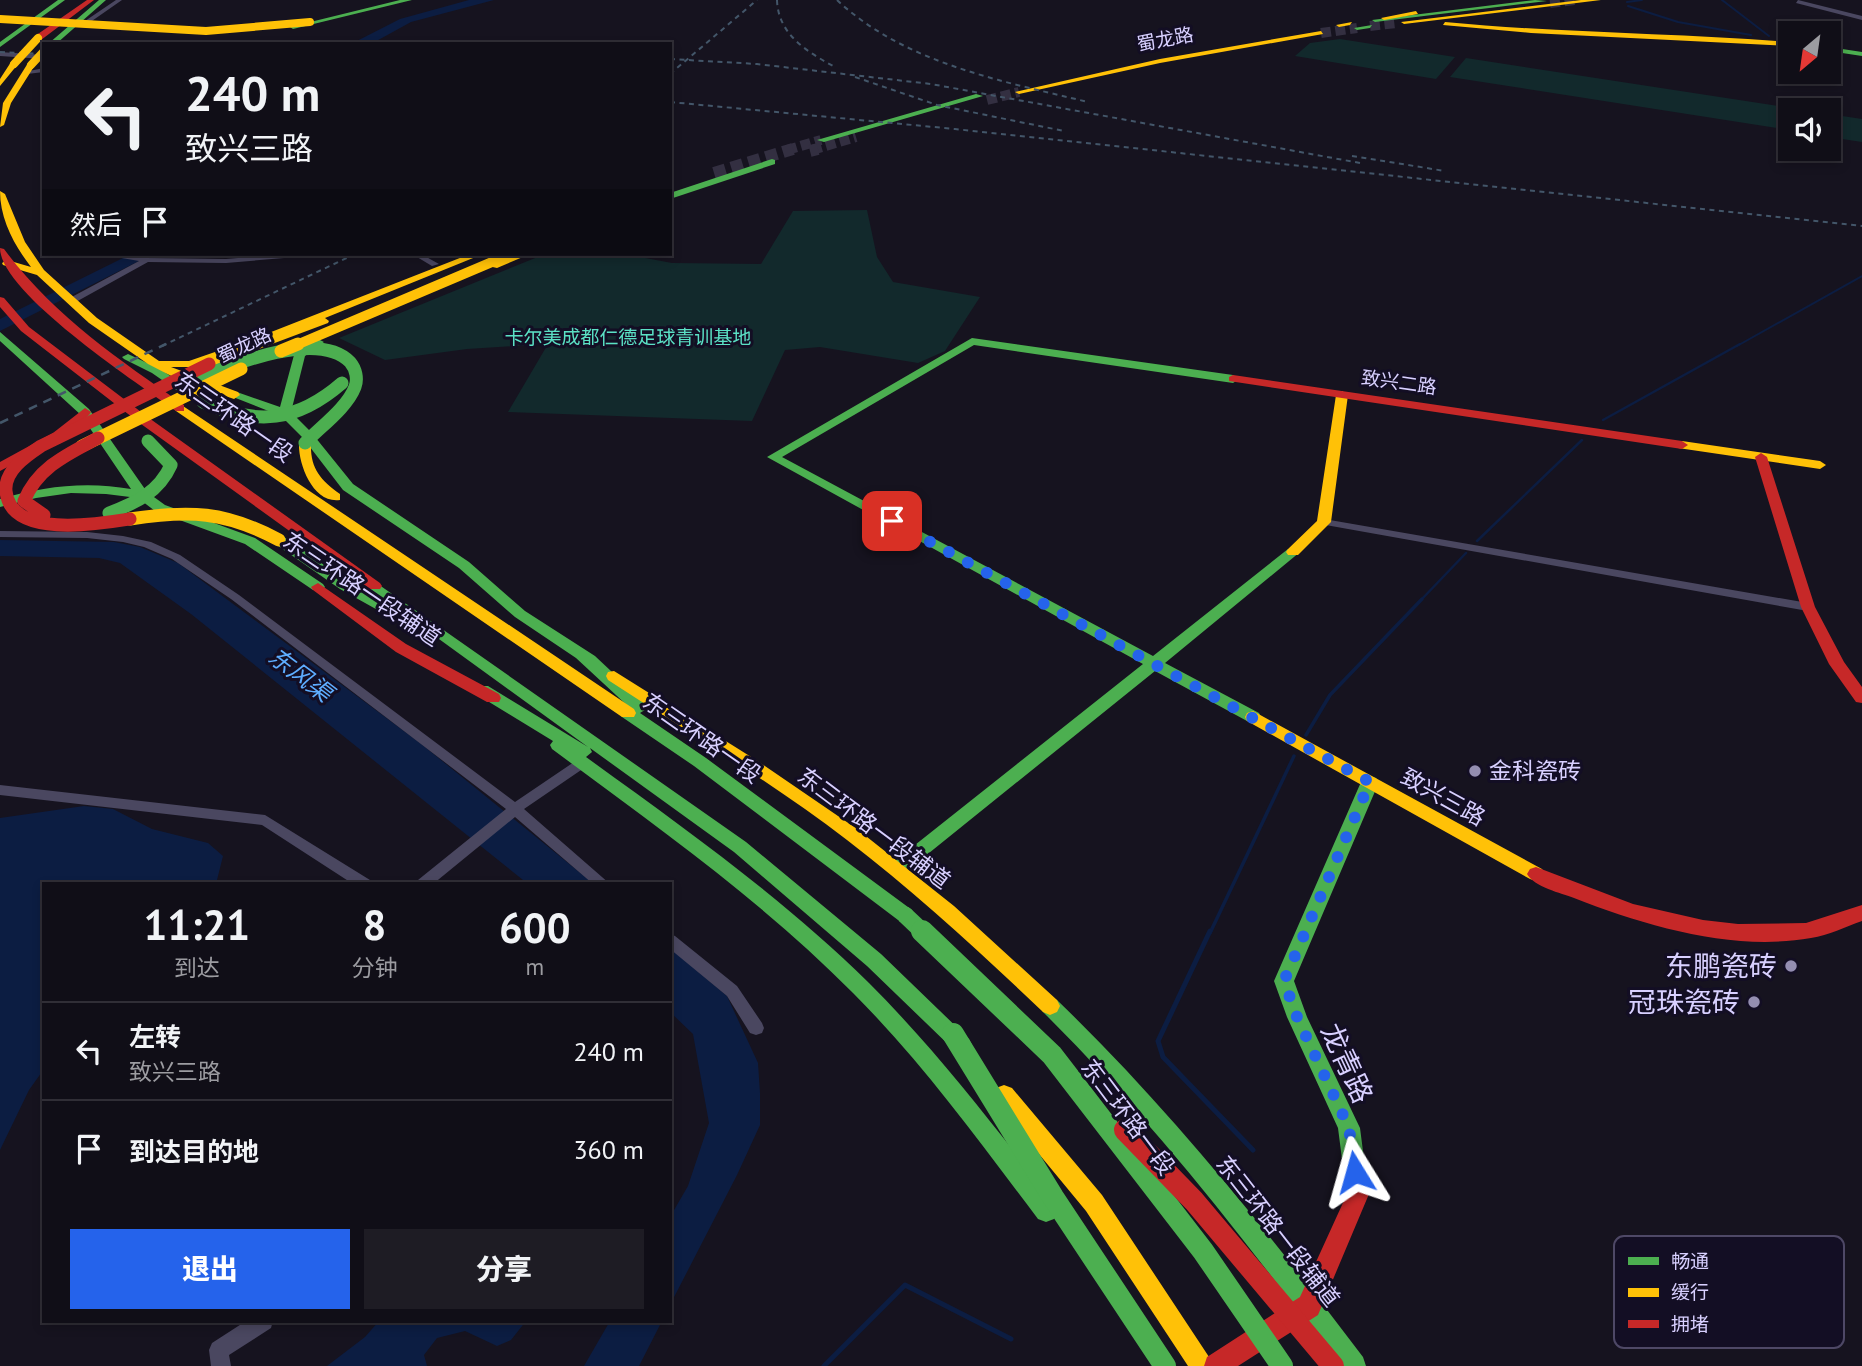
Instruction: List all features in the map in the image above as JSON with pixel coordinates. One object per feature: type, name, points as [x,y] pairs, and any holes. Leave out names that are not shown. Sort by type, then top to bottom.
[{"type":"main road","points":[[0,125],[31,37],[62,0]]},
{"type":"main road","points":[[31,37],[72,0]]},
{"type":"main road","points":[[31,37],[91,0]]},
{"type":"main road","points":[[77,23],[103,0]]},
{"type":"main road","points":[[0,19],[205,31],[256,29],[339,17],[402,0]]},
{"type":"main road","points":[[0,19],[31,37],[77,23],[233,33],[293,27],[409,0]]},
{"type":"main road","points":[[1372,23],[1528,0]]},
{"type":"main road","points":[[1372,23],[1590,0]]},
{"type":"main road","points":[[1372,23],[1547,2]]},
{"type":"main road","points":[[1445,24],[1543,31],[1682,33],[1790,43],[1683,36],[1530,33],[1445,24]]},
{"type":"main road","name":"蜀龙路","points":[[1304,30],[1154,57],[1015,91],[1160,61],[1321,33]]},
{"type":"main road","points":[[1841,49],[1862,52]]},
{"type":"main road","points":[[0,84],[23,63]]},
{"type":"main road","points":[[821,140],[983,98],[856,136]]},
{"type":"main road","points":[[672,194],[772,162]]},
{"type":"main road","points":[[672,194],[714,173]]},
{"type":"main road","name":"东三环路一段辅道","points":[[0,194],[12,229],[30,259],[65,296],[103,327],[170,372],[285,414],[307,435],[356,494],[464,565],[520,614],[814,808],[897,869],[953,915],[1066,1021],[1163,1123],[1243,1217],[1354,1366]]},
{"type":"main road","points":[[159,364],[190,364],[265,338],[473,256]]},
{"type":"main road","name":"蜀龙路","points":[[0,474],[165,391],[324,321],[489,256]]},
{"type":"main road","name":"蜀龙路","points":[[0,488],[98,438],[349,320],[506,256]]},
{"type":"main road","points":[[285,414],[300,355],[312,345],[393,307],[520,256]]},
{"type":"main road","points":[[4,257],[43,273]]},
{"type":"main road","name":"东三环路一段","points":[[4,257],[51,314],[70,329],[211,430],[700,762],[905,915],[1052,1055],[1203,1251],[1282,1366]]},
{"type":"main road","points":[[3,304],[25,329],[145,421],[740,848],[874,960],[953,1034],[1094,1203],[1203,1366]]},
{"type":"main road","points":[[324,321],[209,364],[62,436],[24,459],[13,470],[5,494],[10,505],[21,516],[36,522],[75,525],[157,514],[206,512],[246,519],[345,586],[477,659]]},
{"type":"main road","points":[[70,329],[156,370],[203,402],[227,414],[247,419],[280,418],[320,402],[334,392],[344,376],[340,369],[329,363],[298,359],[258,366],[221,379]]},
{"type":"main road","name":"东三环路一段辅道","points":[[1,337],[85,412],[142,495],[160,508],[184,519],[240,537],[269,552],[401,648],[482,690],[763,900],[834,962],[897,1026],[1166,1366]]},
{"type":"main road","points":[[40,340],[71,383],[148,441],[171,465],[169,475],[152,493],[133,503],[92,517],[51,517],[29,508],[24,501],[25,490],[35,478],[98,438]]},
{"type":"main road","name":"致兴二路","points":[[773,457],[972,341],[1820,465]]},
{"type":"main road","points":[[165,391],[262,355],[312,351],[333,353],[347,359],[356,367],[359,378],[355,389],[305,443],[305,470],[313,482],[412,548],[511,635]]},
{"type":"main road","points":[[897,869],[1299,547],[1324,522],[1342,395]]},
{"type":"main road","points":[[0,467],[57,436],[85,412]]},
{"type":"main road","name":"致兴三路","points":[[773,457],[1154,662],[1514,863],[1583,896],[1637,913],[1752,935],[1810,931],[1862,913]]},
{"type":"main road","points":[[1762,457],[1808,607],[1837,664],[1862,698]]},
{"type":"main road","points":[[0,503],[71,487],[119,489],[142,495]]},
{"type":"main road","points":[[580,653],[700,762]]},
{"type":"main road","points":[[482,690],[740,848]]},
{"type":"main road","name":"龙青路","points":[[1309,1306],[1358,1194],[1349,1128],[1297,1017],[1284,981],[1370,782]]},
{"type":"main road","points":[[953,1034],[1054,1197],[1166,1366]]},
{"type":"main road","points":[[1052,1055],[1194,1201],[1334,1366]]},
{"type":"main road","points":[[1216,1366],[1309,1306]]},
{"type":"street","points":[[77,23],[119,0]]},
{"type":"street","points":[[1798,2],[1862,18]]},
{"type":"street","points":[[125,256],[147,260],[226,261],[285,256]]},
{"type":"street","points":[[420,256],[435,264]]},
{"type":"street","points":[[65,296],[147,260]]},
{"type":"street","points":[[1324,522],[1808,607]]},
{"type":"street","points":[[0,534],[87,535],[123,539],[147,544],[176,557],[235,597],[515,809],[601,882]]},
{"type":"street","points":[[425,882],[515,809],[582,763]]},
{"type":"street","points":[[0,790],[265,820],[362,882]]},
{"type":"street","points":[[672,942],[732,991],[756,1028]]},
{"type":"street","points":[[221,1366],[219,1350],[261,1323]]},
{"type":"green space","points":[[1340,39],[1455,57],[1436,79],[1295,56],[1310,43]]},
{"type":"green space","points":[[1466,58],[1778,106],[1778,128],[1450,77]]},
{"type":"green space","points":[[1841,116],[1862,119],[1862,142],[1841,139]]},
{"type":"green space","name":"卡尔美成都仁德足球青训基地","points":[[867,210],[877,257],[893,282],[980,297],[945,351],[918,363],[820,347],[785,350],[752,421],[508,412],[548,344],[467,349],[385,360],[339,338],[540,256],[635,256],[672,263],[761,264],[793,211]]},
{"type":"water","points":[[469,0],[494,0],[411,22],[375,42],[355,42],[400,19]]},
{"type":"water","points":[[127,256],[149,256],[0,331],[0,319]]},
{"type":"water","name":"东风渠","points":[[0,540],[114,542],[140,547],[178,563],[420,743],[592,882],[526,882],[191,614],[120,563],[99,558],[0,556]]},
{"type":"water","points":[[84,806],[113,809],[152,829],[208,843],[223,856],[216,882],[42,882],[42,1072],[29,1090],[0,1150],[0,818]]},
{"type":"water","points":[[672,950],[727,996],[758,1063],[760,1125],[672,1301],[672,1214],[688,1186],[709,1123],[693,1034],[672,1014]]},
{"type":"water","points":[[377,1323],[524,1323],[511,1340],[497,1346],[465,1331],[437,1338],[424,1355],[427,1366],[327,1366],[365,1337]]},
{"type":"water","points":[[609,1323],[661,1323],[639,1366],[584,1366]]},
{"type":"waterway","points":[[1627,2],[1642,0]]},
{"type":"waterway","points":[[1722,0],[1769,36]]},
{"type":"waterway","points":[[1628,6],[1678,22],[1751,35]]},
{"type":"waterway","points":[[1737,346],[1862,276]]},
{"type":"waterway","points":[[1603,420],[1740,344]]},
{"type":"waterway","points":[[1477,541],[1582,440]]},
{"type":"waterway","points":[[1421,600],[1466,553]]},
{"type":"waterway","points":[[1306,735],[1330,695],[1422,599]]},
{"type":"waterway","points":[[1210,933],[1294,756]]},
{"type":"waterway","points":[[1210,931],[1158,1041],[1163,1057],[1253,1150]]},
{"type":"waterway","points":[[824,1366],[905,1285],[1011,1339]]},
{"type":"tunnel","points":[[1550,3],[1575,0]]},
{"type":"tunnel","points":[[1370,26],[1396,23]]},
{"type":"tunnel","points":[[1321,33],[1357,28]]},
{"type":"tunnel","points":[[987,100],[1019,92]]},
{"type":"tunnel","points":[[812,150],[856,137]]},
{"type":"tunnel","points":[[787,150],[821,140]]},
{"type":"tunnel","points":[[714,173],[793,149]]},
{"type":"tunnel","points":[[810,151],[818,149]]},
{"type":"railway","points":[[687,60],[757,0]]},
{"type":"railway","points":[[777,0],[782,23],[788,32],[813,54],[833,66]]},
{"type":"railway","points":[[837,0],[863,22],[892,40],[923,54],[988,77],[1088,102]]},
{"type":"railway","points":[[0,52],[42,54]]},
{"type":"railway","points":[[672,59],[687,60]]},
{"type":"railway","points":[[672,72],[687,60]]},
{"type":"railway","points":[[687,60],[757,64],[931,84],[1360,163]]},
{"type":"railway","points":[[855,77],[937,105],[1064,131]]},
{"type":"railway","points":[[672,102],[955,129],[1862,226]]},
{"type":"railway","points":[[1352,156],[1445,171]]},
{"type":"railway","points":[[162,346],[351,256]]},
{"type":"railway","points":[[0,423],[166,344]]},
{"type":"traffic: fast","points":[[0,45],[62,0]]},
{"type":"traffic: fast","points":[[53,42],[103,0]]},
{"type":"traffic: fast","points":[[293,27],[409,0]]},
{"type":"traffic: fast","points":[[1375,20],[1544,1]]},
{"type":"traffic: fast","points":[[1357,28],[1370,26]]},
{"type":"traffic: fast","points":[[1841,51],[1862,54]]},
{"type":"traffic: fast","points":[[821,140],[979,96]]},
{"type":"traffic: fast","points":[[672,195],[772,162]]},
{"type":"traffic: fast","points":[[0,335],[85,412],[142,495],[160,508],[250,541],[318,587]]},
{"type":"traffic: fast","points":[[773,457],[972,341],[1233,379]]},
{"type":"traffic: fast","points":[[285,413],[300,355],[318,342]]},
{"type":"traffic: fast","points":[[196,379],[250,359],[291,350],[330,352],[346,359],[355,372],[355,387],[340,407],[305,443]]},
{"type":"traffic: fast","points":[[128,357],[156,371],[189,393]]},
{"type":"traffic: fast","points":[[203,402],[239,415],[276,417],[311,406],[342,383]]},
{"type":"traffic: fast","points":[[234,395],[285,413],[307,435],[348,487],[364,500],[464,565],[520,614],[590,660]]},
{"type":"traffic: fast","points":[[109,513],[146,496],[167,475],[171,465],[148,441]]},
{"type":"traffic: fast","points":[[773,457],[1253,717]]},
{"type":"traffic: fast","points":[[0,503],[71,489],[142,495]]},
{"type":"traffic: fast","points":[[279,540],[345,586],[388,610]]},
{"type":"traffic: fast","points":[[897,869],[1293,552]]},
{"type":"traffic: fast","points":[[375,586],[740,847],[874,960],[962,1045]]},
{"type":"traffic: fast","points":[[580,653],[640,708]]},
{"type":"traffic: fast","points":[[482,690],[584,752]]},
{"type":"traffic: fast","points":[[628,713],[700,762],[905,915]]},
{"type":"traffic: fast","points":[[558,745],[751,890],[789,921],[860,987],[934,1067],[1046,1211]]},
{"type":"traffic: fast","points":[[1357,1190],[1349,1128],[1297,1017],[1284,981],[1370,782]]},
{"type":"traffic: fast","points":[[905,915],[1052,1055],[1203,1251],[1282,1366]]},
{"type":"traffic: fast","points":[[1050,1006],[1133,1090],[1172,1134],[1247,1225],[1354,1366]]},
{"type":"traffic: fast","points":[[953,1034],[1053,1197],[1165,1366]]},
{"type":"traffic: slow","points":[[1404,22],[1598,0]]},
{"type":"traffic: slow","points":[[1384,18],[1416,13]]},
{"type":"traffic: slow","points":[[0,19],[206,31],[310,22]]},
{"type":"traffic: slow","points":[[1339,25],[1350,23]]},
{"type":"traffic: slow","points":[[1445,24],[1778,43]]},
{"type":"traffic: slow","points":[[1019,92],[1160,61],[1321,33]]},
{"type":"traffic: slow","points":[[14,64],[38,38]]},
{"type":"traffic: slow","points":[[31,65],[42,53]]},
{"type":"traffic: slow","points":[[0,84],[14,64]]},
{"type":"traffic: slow","points":[[0,125],[7,103],[31,65]]},
{"type":"traffic: slow","points":[[0,194],[16,234],[29,257],[74,304],[113,336],[169,371],[234,395]]},
{"type":"traffic: slow","points":[[159,364],[190,364],[265,338],[473,256]]},
{"type":"traffic: slow","points":[[281,351],[506,256]]},
{"type":"traffic: slow","points":[[493,266],[520,256]]},
{"type":"traffic: slow","points":[[7,263],[43,273]]},
{"type":"traffic: slow","points":[[209,364],[324,321]]},
{"type":"traffic: slow","points":[[82,446],[241,369]]},
{"type":"traffic: slow","points":[[1293,552],[1324,522],[1342,395]]},
{"type":"traffic: slow","points":[[180,408],[628,713]]},
{"type":"traffic: slow","points":[[305,443],[305,460],[311,474],[315,481],[335,497]]},
{"type":"traffic: slow","points":[[1682,445],[1820,465]]},
{"type":"traffic: slow","points":[[130,519],[172,513],[207,513],[241,521],[279,540]]},
{"type":"traffic: slow","points":[[614,676],[851,833],[948,912],[1050,1006]]},
{"type":"traffic: slow","points":[[1253,717],[1536,874]]},
{"type":"traffic: slow","points":[[1004,1095],[1094,1203],[1203,1366]]},
{"type":"traffic: jam","points":[[38,38],[91,0]]},
{"type":"traffic: jam","points":[[0,251],[38,298],[59,318],[106,356],[180,408]]},
{"type":"traffic: jam","points":[[0,300],[25,329],[145,421],[375,586]]},
{"type":"traffic: jam","points":[[130,519],[78,525],[38,522],[22,516],[10,506],[7,483],[18,464],[41,446],[209,364]]},
{"type":"traffic: jam","points":[[1233,379],[1682,445]]},
{"type":"traffic: jam","points":[[0,467],[57,436],[85,412]]},
{"type":"traffic: jam","points":[[44,515],[24,501],[36,479],[64,456],[98,438]]},
{"type":"traffic: jam","points":[[1761,457],[1808,607],[1837,664],[1862,698]]},
{"type":"traffic: jam","points":[[318,587],[401,648],[493,698]]},
{"type":"traffic: jam","points":[[1536,874],[1566,888],[1633,911],[1703,928],[1738,932],[1806,931],[1862,913]]},
{"type":"traffic: jam","points":[[1125,1130],[1194,1201],[1333,1366]]},
{"type":"traffic: jam","points":[[1216,1366],[1309,1306],[1358,1194],[1357,1190]]},
{"type":"place","name":"金科瓷砖","points":[[1475,771]]},
{"type":"place","name":"东鹏瓷砖","points":[[1791,966]]},
{"type":"place","name":"冠珠瓷砖","points":[[1754,1002]]},
{"type":"route","points":[[892,521],[1370,782],[1284,981],[1297,1017],[1349,1128],[1355,1172]]}]
